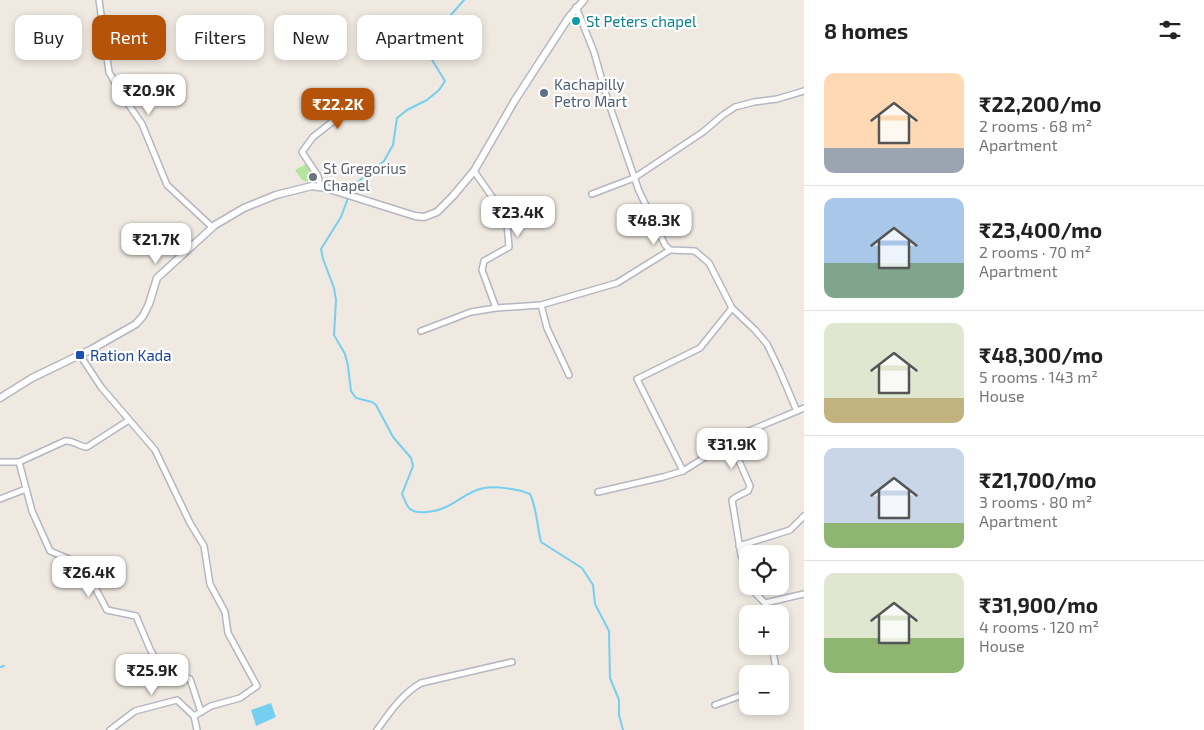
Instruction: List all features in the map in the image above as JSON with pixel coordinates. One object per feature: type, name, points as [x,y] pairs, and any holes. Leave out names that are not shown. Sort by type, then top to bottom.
[{"type":"street","points":[[99,0],[109,72],[142,124],[167,185],[212,227]]},
{"type":"street","points":[[0,398],[32,378],[92,349],[136,324],[143,316],[149,304],[157,278],[212,227],[250,205],[301,188],[320,187],[400,212],[424,217],[437,212],[474,171],[515,100],[576,7],[584,0]]},
{"type":"street","points":[[576,7],[594,52],[638,191],[665,245],[670,250]]},
{"type":"street","points":[[592,194],[634,178],[703,132],[722,114],[735,107],[777,99],[804,91]]},
{"type":"street","points":[[320,187],[318,176],[302,152],[313,137],[350,108]]},
{"type":"street","points":[[474,171],[504,214],[507,224],[509,247],[484,261],[482,270],[496,308]]},
{"type":"street","points":[[421,332],[471,312],[541,305],[617,283],[670,250],[692,250],[704,258],[713,269],[732,308],[756,330],[767,344],[798,411]]},
{"type":"street","points":[[541,305],[547,328],[570,375]]},
{"type":"street","points":[[683,471],[636,379],[700,348],[732,308]]},
{"type":"street","points":[[80,355],[101,387],[154,450],[190,523],[204,546],[210,584],[226,612],[228,634],[257,686],[240,698],[211,706],[194,716]]},
{"type":"street","points":[[598,492],[683,471],[731,441],[735,436],[804,408]]},
{"type":"street","points":[[0,462],[19,462],[65,441],[72,441],[87,447],[129,420]]},
{"type":"street","points":[[731,441],[750,486],[748,491],[732,500],[739,546]]},
{"type":"street","points":[[19,462],[32,511],[50,551],[83,564],[107,610],[136,616],[150,649],[162,670],[190,679],[201,712]]},
{"type":"street","points":[[0,499],[26,489]]},
{"type":"street","points":[[742,545],[790,530],[804,516]]},
{"type":"street","points":[[757,595],[765,603],[804,594]]},
{"type":"street","points":[[377,730],[391,710],[409,690],[421,683],[512,662]]},
{"type":"street","points":[[715,705],[739,696]]},
{"type":"street","points":[[110,730],[135,711],[177,700],[194,716],[197,730]]},
{"type":"green space","points":[[308,163],[313,172],[308,182],[302,180],[295,170]]},
{"type":"water","points":[[271,703],[276,717],[256,726],[251,710]]},
{"type":"waterway","points":[[350,193],[354,185],[384,161],[393,145],[397,118],[407,110],[427,100],[439,90],[445,81],[429,55],[427,42],[464,0]]},
{"type":"waterway","points":[[348,198],[341,217],[321,249],[336,300],[334,335],[345,354],[351,391],[356,398],[372,402],[376,405],[393,437],[411,458],[413,466],[402,494],[407,505],[417,512],[438,510],[474,491],[489,487],[514,489],[530,494],[536,512],[541,542],[582,568],[593,585],[595,604],[609,631],[610,678],[619,700],[619,715],[623,730]]},
{"type":"waterway","points":[[0,667],[4,666]]},
{"type":"place","name":"St Peters chapel","points":[[576,21]]},
{"type":"place","name":"Kachapilly Petro Mart","points":[[544,93]]},
{"type":"place","name":"St Gregorius Chapel","points":[[313,177]]},
{"type":"place","name":"Ration Kada","points":[[80,355]]}]
